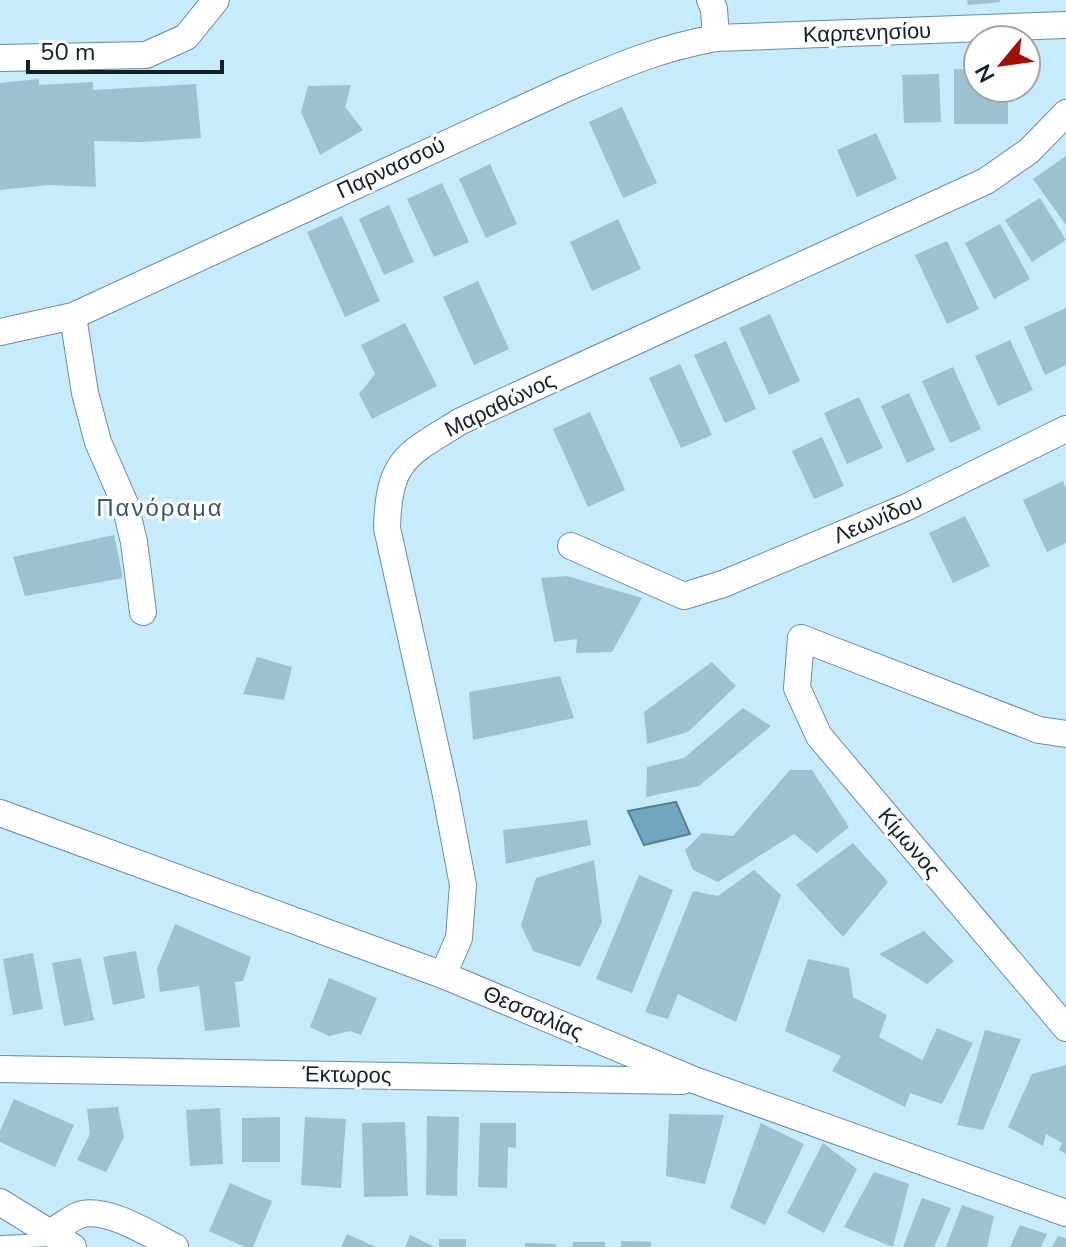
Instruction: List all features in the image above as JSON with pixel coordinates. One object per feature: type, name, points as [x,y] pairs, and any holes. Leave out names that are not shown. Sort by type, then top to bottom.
[{"type":"street","points":[[0,58],[146,55],[186,37],[216,0]]},
{"type":"street","points":[[710,0],[714,9],[716,38]]},
{"type":"street","name":"Καρπενησίου","points":[[716,38],[1066,25]]},
{"type":"street","name":"Παρνασσού","points":[[1,331],[73,316],[607,71],[673,46],[716,38]]},
{"type":"street","name":"Μαραθώνος","points":[[443,975],[459,938],[463,885],[387,528],[388,493],[399,468],[413,451],[461,421],[986,181],[1029,151],[1066,113]]},
{"type":"street","points":[[73,316],[85,393],[98,442],[128,516],[143,612]]},
{"type":"street","name":"Λεωνίδου","points":[[571,546],[684,596],[723,584],[907,507],[1066,429]]},
{"type":"street","name":"Κίμωνος","points":[[1066,734],[1039,730],[801,638],[797,688],[819,736],[1066,1028]]},
{"type":"street","name":"Θεσσαλίας","points":[[0,813],[443,975],[694,1080],[1066,1213]]},
{"type":"street","name":"Έκτωρος","points":[[0,1069],[694,1080]]},
{"type":"street","points":[[0,1202],[63,1240],[80,1215],[95,1213],[111,1216],[175,1247]]},
{"type":"lane","points":[[0,1242],[63,1240]]},
{"type":"water","points":[[676,802],[690,834],[644,845],[628,811]]},
{"type":"building","points":[[967,0],[1000,0],[1000,2],[968,5]]},
{"type":"building","points":[[954,69],[962,69],[962,104],[1008,104],[1008,124],[954,124]]},
{"type":"building","points":[[939,74],[941,122],[904,123],[902,75]]},
{"type":"building","points":[[39,79],[39,85],[93,82],[93,90],[196,84],[201,138],[94,141],[96,187],[48,185],[0,190],[0,83]]},
{"type":"building","points":[[351,85],[345,107],[363,130],[320,155],[301,112],[308,86]]},
{"type":"building","points":[[622,107],[657,183],[623,198],[589,122]]},
{"type":"building","points":[[876,133],[897,179],[857,197],[837,150]]},
{"type":"building","points":[[1066,156],[1066,225],[1033,179]]},
{"type":"building","points":[[490,164],[517,224],[486,238],[459,179]]},
{"type":"building","points":[[442,183],[469,242],[434,257],[407,199]]},
{"type":"building","points":[[1040,198],[1066,240],[1032,262],[1005,220]]},
{"type":"building","points":[[389,205],[414,262],[384,275],[359,219]]},
{"type":"building","points":[[342,216],[380,301],[345,317],[307,232]]},
{"type":"building","points":[[618,219],[641,269],[592,291],[570,242]]},
{"type":"building","points":[[1000,224],[1030,279],[994,299],[965,243]]},
{"type":"building","points":[[947,241],[979,309],[947,324],[915,255]]},
{"type":"building","points":[[478,281],[509,349],[474,365],[443,297]]},
{"type":"building","points":[[1066,308],[1066,365],[1045,375],[1024,327]]},
{"type":"building","points":[[770,314],[800,381],[769,395],[739,328]]},
{"type":"building","points":[[405,323],[437,386],[372,419],[359,394],[375,374],[361,345]]},
{"type":"building","points":[[1010,340],[1033,390],[998,406],[975,356]]},
{"type":"building","points":[[726,341],[756,409],[725,423],[694,355]]},
{"type":"building","points":[[680,364],[712,435],[681,448],[649,378]]},
{"type":"building","points":[[953,367],[981,429],[950,443],[922,381]]},
{"type":"building","points":[[909,393],[935,450],[907,463],[881,406]]},
{"type":"building","points":[[859,397],[883,448],[847,464],[824,413]]},
{"type":"building","points":[[590,412],[625,490],[588,507],[553,429]]},
{"type":"building","points":[[822,437],[844,486],[814,499],[792,451]]},
{"type":"building","points":[[1063,481],[1066,488],[1066,543],[1047,552],[1023,500]]},
{"type":"building","points":[[965,516],[990,566],[953,583],[929,533]]},
{"type":"building","points":[[114,535],[123,578],[25,596],[13,557]]},
{"type":"building","points":[[567,576],[642,598],[612,652],[576,653],[577,639],[554,642],[541,578]]},
{"type":"building","points":[[257,657],[292,667],[284,700],[243,694]]},
{"type":"building","points":[[712,662],[736,686],[688,732],[647,744],[644,712]]},
{"type":"building","points":[[560,676],[574,718],[473,740],[469,692]]},
{"type":"building","points":[[743,708],[771,726],[699,786],[646,797],[647,767],[684,758]]},
{"type":"building","points":[[790,770],[812,770],[849,827],[817,853],[794,834],[718,882],[693,870],[685,850],[702,833],[733,836]]},
{"type":"building","points":[[587,820],[591,845],[506,864],[503,830]]},
{"type":"building","points":[[853,843],[888,882],[843,937],[796,885]]},
{"type":"building","points":[[594,860],[602,922],[580,967],[533,951],[521,925],[536,878]]},
{"type":"building","points":[[754,870],[781,895],[736,1022],[678,994],[668,1019],[645,1012],[693,891],[718,896]]},
{"type":"building","points":[[639,875],[673,890],[632,993],[596,979]]},
{"type":"building","points":[[175,924],[251,957],[243,981],[235,982],[240,1027],[205,1031],[199,986],[160,992],[157,969]]},
{"type":"building","points":[[924,931],[954,961],[927,984],[879,954]]},
{"type":"building","points":[[136,951],[145,998],[113,1005],[103,957]]},
{"type":"building","points":[[33,953],[43,1009],[13,1015],[3,959]]},
{"type":"building","points":[[81,958],[94,1020],[64,1026],[52,963]]},
{"type":"building","points":[[808,959],[849,968],[853,997],[887,1015],[879,1037],[922,1060],[919,1068],[937,1028],[973,1043],[942,1104],[910,1093],[905,1107],[832,1071],[841,1056],[785,1031]]},
{"type":"building","points":[[329,978],[377,998],[361,1035],[350,1031],[329,1036],[310,1027]]},
{"type":"building","points":[[985,1030],[1021,1039],[983,1130],[957,1125]]},
{"type":"building","points":[[1066,1065],[1066,1154],[1059,1150],[1062,1143],[1046,1134],[1043,1146],[1008,1127],[1032,1074]]},
{"type":"building","points":[[14,1099],[74,1125],[55,1167],[0,1142],[0,1131]]},
{"type":"building","points":[[118,1107],[124,1137],[106,1172],[77,1160],[90,1134],[87,1109]]},
{"type":"building","points":[[220,1108],[223,1164],[190,1166],[186,1110]]},
{"type":"building","points":[[669,1114],[724,1115],[705,1184],[666,1176]]},
{"type":"building","points":[[427,1116],[459,1117],[457,1196],[426,1195]]},
{"type":"building","points":[[280,1117],[280,1162],[242,1162],[242,1118]]},
{"type":"building","points":[[305,1117],[346,1119],[341,1188],[301,1185]]},
{"type":"building","points":[[405,1122],[408,1196],[364,1197],[362,1123]]},
{"type":"building","points":[[480,1123],[516,1123],[516,1148],[508,1147],[507,1188],[478,1187]]},
{"type":"building","points":[[761,1123],[804,1144],[765,1225],[730,1208]]},
{"type":"building","points":[[823,1143],[857,1169],[824,1233],[787,1213]]},
{"type":"building","points":[[874,1172],[909,1184],[893,1247],[844,1227]]},
{"type":"building","points":[[230,1183],[272,1201],[253,1247],[245,1247],[209,1231]]},
{"type":"building","points":[[922,1198],[951,1208],[934,1247],[903,1247]]},
{"type":"building","points":[[962,1205],[994,1216],[987,1247],[946,1247]]},
{"type":"building","points":[[1020,1225],[1047,1234],[1041,1247],[1010,1247]]},
{"type":"building","points":[[347,1234],[376,1247],[341,1247]]},
{"type":"building","points":[[410,1235],[435,1247],[405,1247]]},
{"type":"building","points":[[1058,1236],[1066,1238],[1066,1247],[1052,1247]]},
{"type":"building","points":[[439,1239],[466,1239],[466,1247],[439,1247]]},
{"type":"building","points":[[621,1241],[651,1242],[651,1247],[621,1247]]},
{"type":"building","points":[[573,1242],[605,1242],[605,1247],[572,1247]]},
{"type":"building","points":[[525,1243],[556,1244],[556,1247],[525,1247]]},
{"type":"district","name":"Πανόραμα","points":[[160,508]]}]
